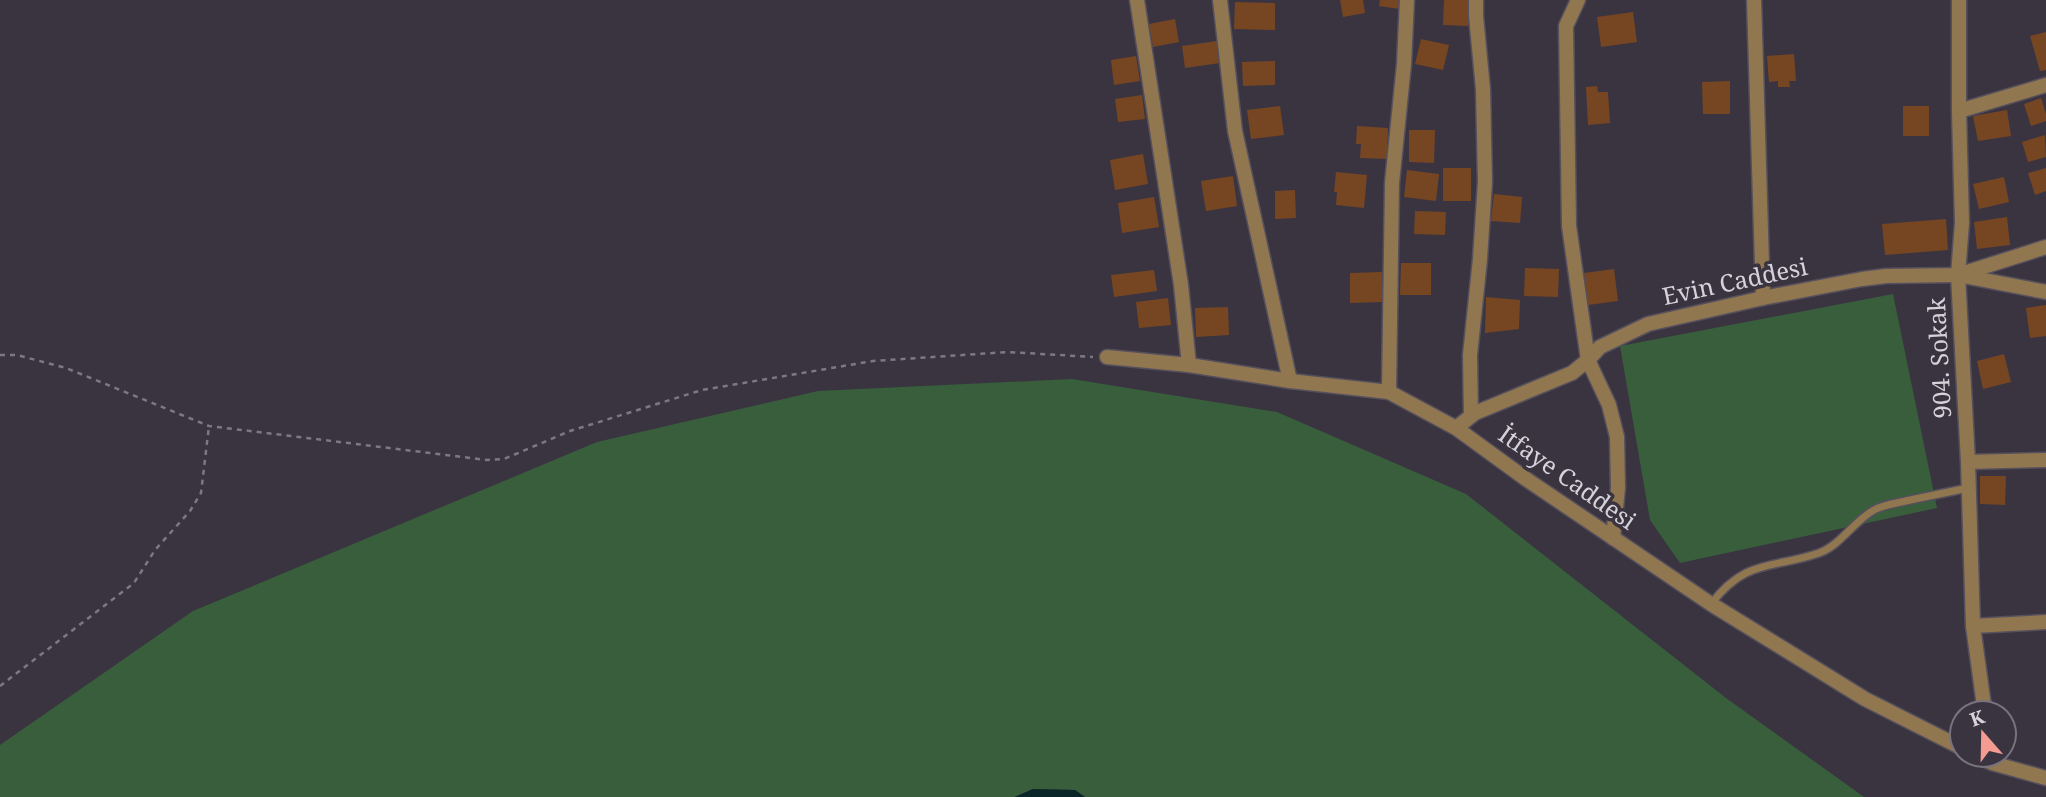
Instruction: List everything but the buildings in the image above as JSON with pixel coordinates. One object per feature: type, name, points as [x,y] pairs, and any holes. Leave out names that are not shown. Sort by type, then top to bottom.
[{"type":"street","points":[[1137,0],[1181,285],[1189,365]]},
{"type":"street","points":[[1220,0],[1235,131],[1290,381]]},
{"type":"street","points":[[1390,392],[1392,183],[1404,64],[1407,0]]},
{"type":"street","points":[[1471,416],[1470,355],[1485,182],[1483,89],[1476,0]]},
{"type":"street","points":[[1578,0],[1566,26],[1569,226],[1588,360],[1609,405],[1617,437],[1618,488],[1613,538]]},
{"type":"street","points":[[1754,0],[1763,298]]},
{"type":"street","name":"904. Sokak","points":[[1959,0],[1962,223],[1958,275],[1973,626],[1983,699]]},
{"type":"street","points":[[1959,111],[2046,85]]},
{"type":"street","name":"Evin Caddesi","points":[[1456,428],[1471,416],[1572,373],[1600,347],[1648,324],[1763,298],[1886,276],[1958,275],[2046,247]]},
{"type":"street","points":[[1958,275],[2046,292]]},
{"type":"street","name":"İtfaye Caddesi","points":[[1107,357],[1189,365],[1290,381],[1390,392],[1456,428],[1526,479],[1712,604],[1865,699],[1948,741]]},
{"type":"street","points":[[1968,461],[2046,460]]},
{"type":"street","points":[[1973,626],[2046,622]]},
{"type":"street","points":[[2018,768],[2046,778]]},
{"type":"lane","points":[[1712,604],[1718,594],[1741,575],[1762,566],[1818,553],[1831,547],[1874,510],[1969,488]]},
{"type":"path","points":[[0,355],[18,355],[66,368],[209,426],[486,460],[504,458],[570,431],[702,390],[820,370],[873,362],[1007,352],[1107,357]]},
{"type":"path","points":[[0,686],[134,583],[155,550],[190,511],[201,494],[209,426]]},
{"type":"green space","points":[[1893,294],[1937,508],[1680,563],[1650,520],[1620,346]]},
{"type":"green space","points":[[1072,379],[1277,412],[1466,494],[1726,698],[1864,797],[1085,797],[1075,790],[1033,789],[1014,797],[0,797],[0,745],[193,611],[597,442],[818,391]]},
{"type":"shaded area","points":[[1033,789],[1075,790],[1085,797],[1015,797]]}]
